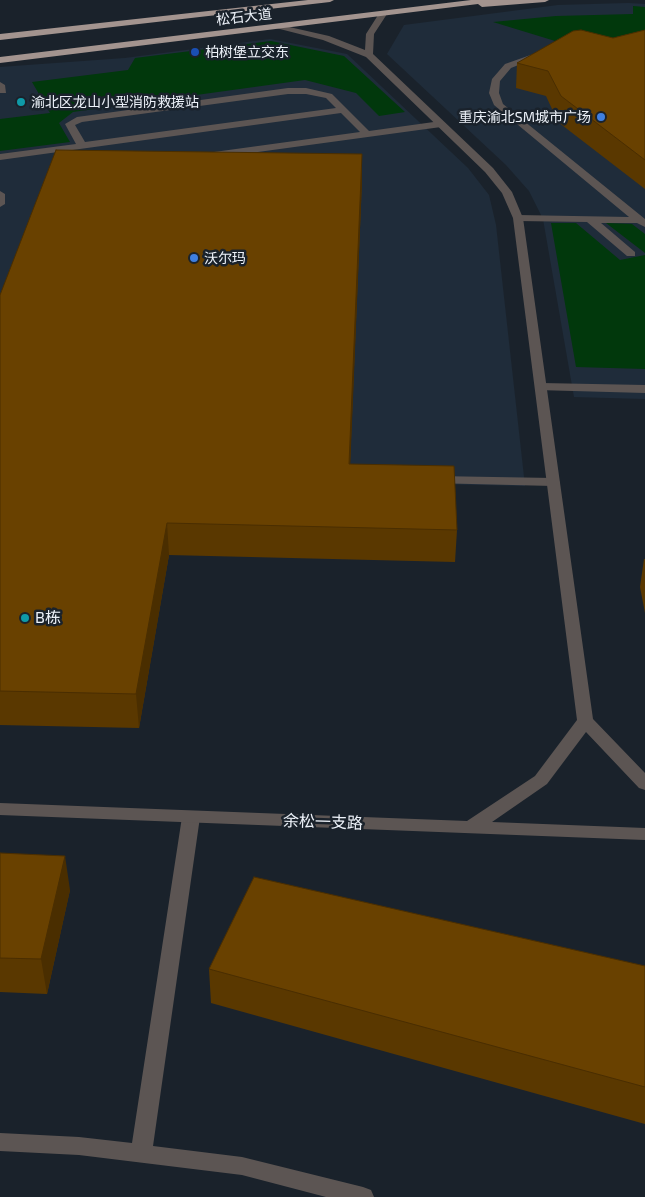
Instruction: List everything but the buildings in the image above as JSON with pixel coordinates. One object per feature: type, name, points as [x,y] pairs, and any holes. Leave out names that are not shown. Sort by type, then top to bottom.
[{"type":"highway","name":"松石大道","points":[[0,37],[330,0]]},
{"type":"highway","name":"松石大道","points":[[0,60],[491,0]]},
{"type":"highway","points":[[445,6],[545,0]]},
{"type":"street","points":[[369,55],[370,34],[383,14]]},
{"type":"street","points":[[276,27],[326,38],[369,55],[489,170],[507,192],[518,218],[585,721],[645,784]]},
{"type":"street","points":[[551,53],[534,56],[508,66],[495,81],[494,94],[499,105],[643,222]]},
{"type":"street","points":[[82,146],[70,124],[80,119],[306,91],[329,96],[367,134]]},
{"type":"street","points":[[0,157],[344,110]]},
{"type":"street","points":[[200,157],[441,124]]},
{"type":"street","points":[[0,194],[0,204]]},
{"type":"street","points":[[518,218],[643,222]]},
{"type":"street","points":[[590,219],[632,254]]},
{"type":"street","points":[[541,387],[645,390]]},
{"type":"street","points":[[426,479],[554,482]]},
{"type":"street","points":[[471,827],[541,780],[585,721]]},
{"type":"street","name":"余松一支路","points":[[0,809],[645,834]]},
{"type":"street","points":[[141,1154],[191,817]]},
{"type":"street","points":[[0,1142],[79,1146],[242,1166],[363,1197]]},
{"type":"shaded area","name":"重庆渝北SM城市广场","points":[[645,4],[645,399],[574,397],[543,219],[529,191],[506,165],[387,54],[404,25],[558,5]]},
{"type":"shaded area","points":[[270,39],[347,54],[468,168],[489,195],[496,225],[525,486],[209,479],[0,409],[0,67],[125,58]]},
{"type":"green space","points":[[633,6],[645,7],[645,40],[565,44],[493,22],[556,16],[633,14]]},
{"type":"green space","points":[[271,41],[344,56],[405,112],[379,116],[356,93],[305,80],[73,112],[59,123],[70,142],[0,151],[0,119],[50,113],[32,82],[128,70],[135,58]]},
{"type":"green space","points":[[551,223],[576,223],[620,260],[645,255],[645,369],[576,367]]},
{"type":"green space","points":[[606,223],[632,224],[645,234],[645,253]]},
{"type":"place","name":"柏树堡立交东","points":[[195,52]]},
{"type":"place","name":"渝北区龙山小型消防救援站","points":[[21,102]]},
{"type":"place","name":"重庆渝北SM城市广场","points":[[601,117]]},
{"type":"place","name":"沃尔玛","points":[[194,258]]},
{"type":"place","name":"B栋","points":[[25,618]]}]
